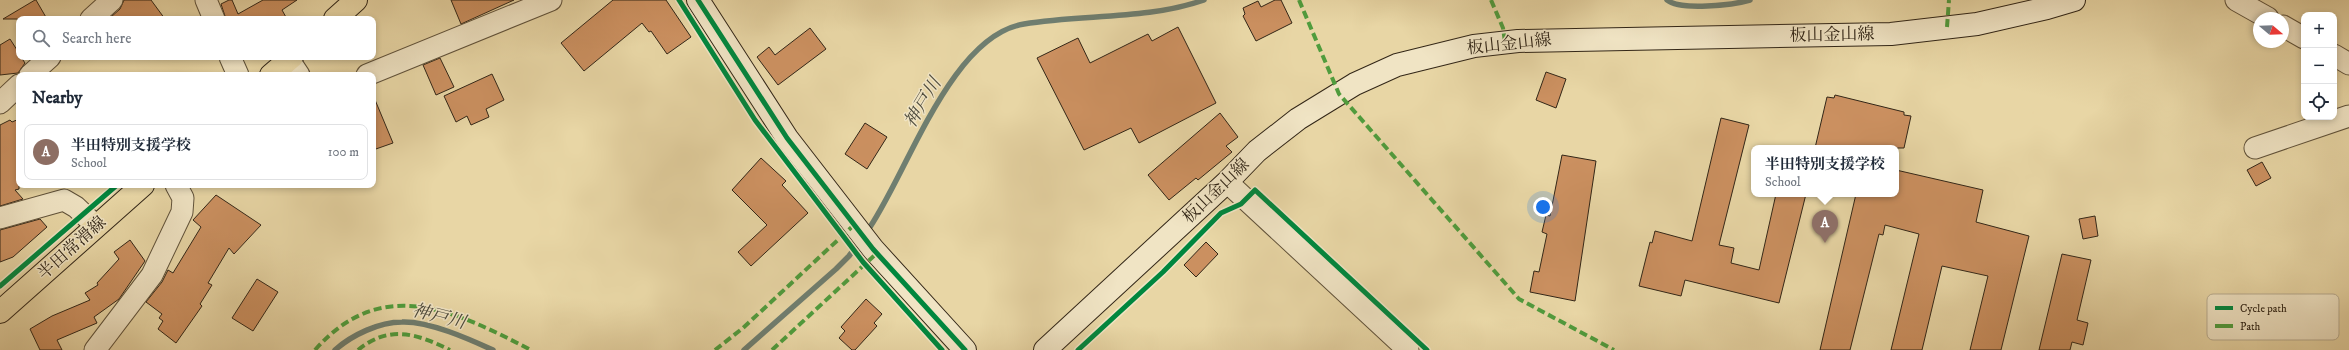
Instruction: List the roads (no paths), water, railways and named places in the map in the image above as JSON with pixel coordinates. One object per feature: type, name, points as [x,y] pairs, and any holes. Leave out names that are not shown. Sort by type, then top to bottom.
[{"type":"main road","points":[[338,16],[356,0]]},
{"type":"main road","points":[[698,0],[787,138],[873,249],[965,350]]},
{"type":"main road","name":"板山金山線","points":[[1045,350],[1227,182],[1257,151],[1298,119],[1355,84],[1398,65],[1474,46],[1518,41],[1891,34],[1977,24],[2047,8],[2074,0]]},
{"type":"main road","points":[[277,72],[293,64]]},
{"type":"main road","name":"半田常滑線","points":[[0,312],[140,188]]},
{"type":"street","points":[[94,16],[112,0]]},
{"type":"street","points":[[206,0],[213,16]]},
{"type":"street","points":[[374,72],[551,0]]},
{"type":"street","points":[[2236,0],[2257,12]]},
{"type":"street","points":[[2289,29],[2301,36]]},
{"type":"street","points":[[2337,57],[2349,64]]},
{"type":"street","points":[[33,72],[47,60]]},
{"type":"street","points":[[231,60],[237,72]]},
{"type":"street","points":[[0,103],[16,89]]},
{"type":"street","points":[[2255,148],[2349,116]]},
{"type":"street","points":[[1227,182],[1408,350]]},
{"type":"street","points":[[95,350],[152,275],[182,212],[183,198],[178,188]]},
{"type":"street","points":[[0,218],[64,200],[76,207],[96,226]]},
{"type":"waterway","name":"神戸川","points":[[866,233],[881,209],[932,112],[952,81],[973,54],[997,34],[1024,24],[1138,14],[1160,11],[1204,0]]},
{"type":"waterway","name":"神戸川","points":[[1667,0],[1674,3],[1694,6],[1732,4],[1750,0]]},
{"type":"waterway","name":"神戸川","points":[[744,350],[836,269],[849,256],[861,240]]},
{"type":"waterway","name":"神戸川","points":[[335,350],[349,339],[366,330],[384,324],[402,322],[424,324],[461,336],[493,350]]},
{"type":"place","name":"半田特別支援学校","points":[[1825,243]]}]
